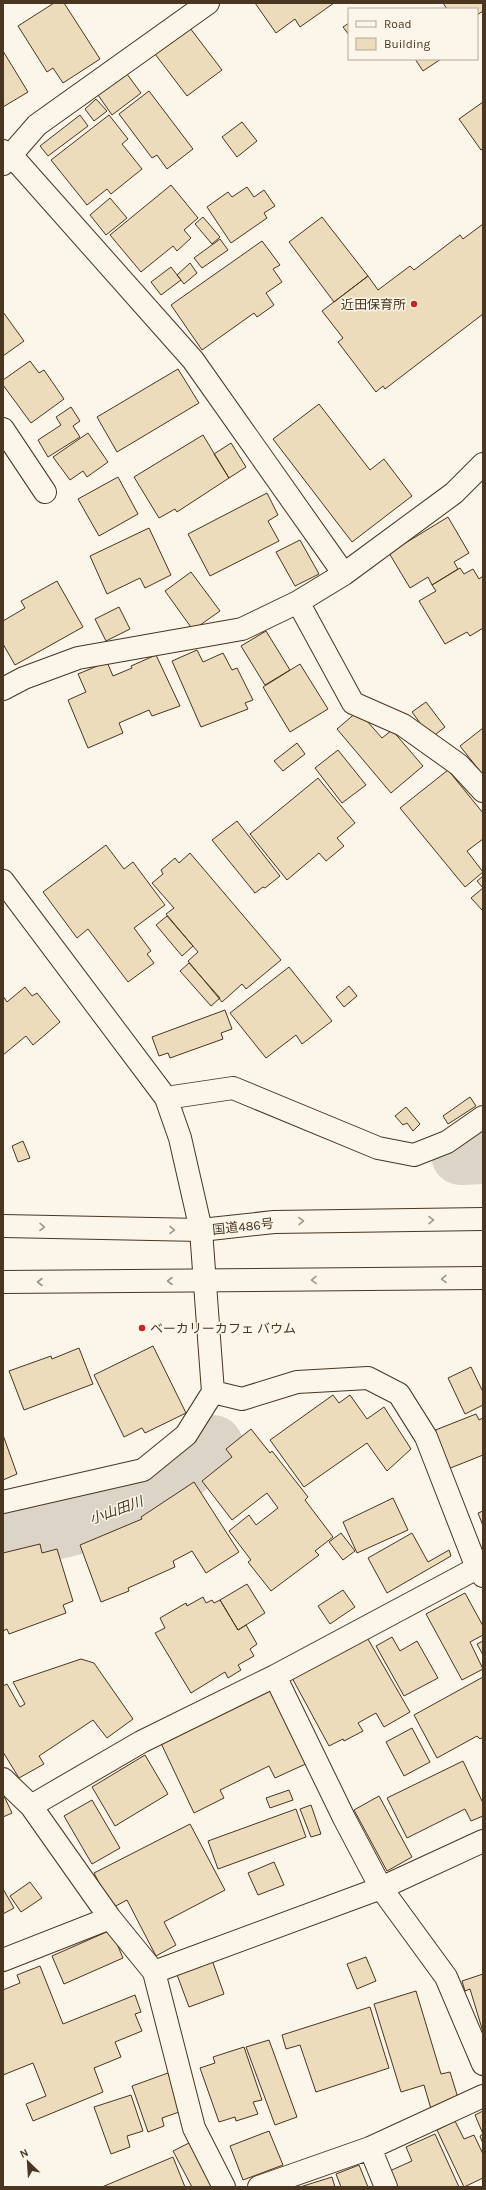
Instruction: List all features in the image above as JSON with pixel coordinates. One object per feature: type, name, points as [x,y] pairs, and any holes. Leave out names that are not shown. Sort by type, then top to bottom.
[{"type":"main road","points":[[208,3],[37,125],[6,156],[193,360],[344,574]]},
{"type":"main road","points":[[3,429],[45,492]]},
{"type":"main road","points":[[3,689],[24,678],[78,658],[242,629],[298,602],[344,574],[454,493],[483,464]]},
{"type":"main road","points":[[298,602],[353,703],[404,725],[459,765],[483,791]]},
{"type":"main road","points":[[3,881],[166,1098],[180,1138],[201,1230],[212,1392],[186,1435],[142,1470],[3,1502]]},
{"type":"main road","points":[[166,1098],[233,1088],[378,1148],[414,1155],[447,1142],[483,1117]]},
{"type":"main road","name":"国道486号","points":[[3,1226],[201,1230],[274,1222],[483,1219]]},
{"type":"main road","points":[[3,1282],[483,1278]]},
{"type":"main road","points":[[31,1806],[141,1742],[480,1572],[426,1437],[399,1394],[368,1378],[297,1382],[242,1399],[212,1392]]},
{"type":"main road","points":[[275,1676],[344,1818],[381,1888],[446,1977],[483,2064]]},
{"type":"main road","points":[[3,1778],[31,1806],[110,1918],[154,1972],[194,2128],[224,2187]]},
{"type":"main road","points":[[154,1972],[381,1888],[483,1841]]},
{"type":"main road","points":[[3,1960],[110,1918]]},
{"type":"main road","points":[[259,2187],[370,2148],[483,2096]]},
{"type":"main road","points":[[370,2148],[386,2187]]},
{"type":"building","points":[[54,3],[64,3],[100,59],[63,83],[53,68],[47,72],[18,26]]},
{"type":"building","points":[[255,3],[334,3],[300,27],[295,19],[276,33]]},
{"type":"building","points":[[443,3],[483,3],[483,11],[478,14],[478,8],[446,8]]},
{"type":"building","points":[[348,24],[348,34],[343,27]]},
{"type":"building","points":[[190,28],[222,70],[187,96],[155,54]]},
{"type":"building","points":[[3,51],[28,92],[3,107]]},
{"type":"building","points":[[416,60],[440,60],[423,71]]},
{"type":"building","points":[[127,74],[141,93],[112,115],[98,95]]},
{"type":"building","points":[[149,91],[193,149],[167,169],[157,155],[152,158],[119,114]]},
{"type":"building","points":[[96,99],[107,111],[94,121],[85,109]]},
{"type":"building","points":[[483,102],[483,149],[481,150],[459,119]]},
{"type":"building","points":[[80,115],[88,126],[48,156],[40,146]]},
{"type":"building","points":[[109,115],[128,139],[122,144],[142,169],[111,194],[107,189],[87,205],[51,160]]},
{"type":"building","points":[[242,122],[257,141],[237,157],[222,137]]},
{"type":"building","points":[[171,185],[198,218],[184,230],[191,238],[177,251],[173,246],[141,272],[110,235]]},
{"type":"building","points":[[247,187],[254,197],[264,190],[275,206],[264,213],[267,218],[231,243],[207,207],[228,192],[232,197]]},
{"type":"building","points":[[110,198],[127,218],[106,235],[90,215]]},
{"type":"building","points":[[203,217],[220,237],[212,244],[195,224]]},
{"type":"building","points":[[322,217],[368,276],[334,302],[289,242]]},
{"type":"building","points":[[483,224],[483,314],[385,389],[383,386],[376,392],[338,342],[343,338],[322,311],[368,276],[378,290],[410,266],[414,270],[460,235],[463,239]]},
{"type":"building","points":[[220,239],[228,250],[202,268],[194,258]]},
{"type":"building","points":[[262,241],[280,265],[273,269],[282,282],[266,293],[274,305],[257,317],[254,313],[202,350],[171,305]]},
{"type":"building","points":[[190,263],[197,273],[184,284],[177,275]]},
{"type":"building","points":[[171,267],[181,280],[161,295],[151,282]]},
{"type":"building","points":[[3,312],[24,341],[3,356]]},
{"type":"building","points":[[30,361],[39,373],[44,370],[64,399],[31,423],[3,385],[3,380]]},
{"type":"building","points":[[178,369],[199,403],[117,452],[97,417]]},
{"type":"building","points":[[319,404],[370,470],[384,459],[412,496],[352,542],[273,439]]},
{"type":"building","points":[[71,407],[80,421],[73,426],[80,437],[48,457],[38,440],[61,425],[56,417]]},
{"type":"building","points":[[88,433],[108,462],[87,477],[83,471],[70,480],[53,457]]},
{"type":"building","points":[[203,435],[229,478],[177,512],[175,509],[159,518],[134,477]]},
{"type":"building","points":[[231,443],[246,467],[229,478],[214,454]]},
{"type":"building","points":[[118,477],[138,514],[99,536],[78,499]]},
{"type":"building","points":[[267,493],[278,515],[268,521],[279,541],[210,576],[188,534]]},
{"type":"building","points":[[448,517],[469,553],[454,562],[458,569],[432,585],[428,577],[410,588],[389,553]]},
{"type":"building","points":[[149,528],[171,575],[145,588],[140,578],[107,594],[90,556]]},
{"type":"building","points":[[300,540],[319,574],[295,586],[276,552]]},
{"type":"building","points":[[460,568],[464,574],[473,569],[479,579],[483,576],[483,628],[470,636],[467,632],[445,644],[419,601],[436,591],[432,585]]},
{"type":"building","points":[[191,572],[220,611],[193,630],[165,591]]},
{"type":"building","points":[[57,581],[83,627],[15,665],[3,644],[3,621],[25,608],[21,601]]},
{"type":"building","points":[[119,607],[130,629],[106,641],[95,619]]},
{"type":"building","points":[[266,631],[290,670],[265,685],[241,646]]},
{"type":"building","points":[[197,650],[203,662],[223,653],[232,670],[237,668],[253,700],[245,703],[248,709],[201,727],[172,661]]},
{"type":"building","points":[[156,655],[180,706],[152,716],[149,710],[119,723],[123,733],[88,748],[68,700],[86,692],[78,674],[107,662],[113,676]]},
{"type":"building","points":[[300,664],[328,709],[290,732],[263,687]]},
{"type":"building","points":[[426,702],[445,727],[431,738],[412,712]]},
{"type":"building","points":[[358,711],[382,738],[392,730],[423,766],[391,793],[337,729]]},
{"type":"building","points":[[483,728],[483,775],[460,746]]},
{"type":"building","points":[[297,743],[305,754],[283,771],[274,761]]},
{"type":"building","points":[[338,750],[366,785],[342,803],[315,768]]},
{"type":"building","points":[[448,770],[483,813],[483,839],[467,851],[483,872],[465,887],[400,808]]},
{"type":"building","points":[[318,778],[355,823],[337,838],[344,846],[326,861],[319,853],[287,880],[250,834]]},
{"type":"building","points":[[237,821],[280,876],[265,888],[263,887],[255,893],[212,840]]},
{"type":"building","points":[[106,845],[124,869],[133,862],[165,905],[134,928],[151,951],[147,954],[154,963],[128,982],[88,929],[77,938],[43,892]]},
{"type":"building","points":[[190,853],[281,960],[246,989],[242,984],[222,1002],[188,961],[198,952],[166,914],[174,908],[152,883],[163,874],[161,870],[175,858],[179,863]]},
{"type":"building","points":[[483,876],[483,888],[477,881]]},
{"type":"building","points":[[483,888],[483,911],[471,898]]},
{"type":"building","points":[[167,916],[193,946],[182,956],[156,925]]},
{"type":"building","points":[[189,963],[220,998],[211,1006],[180,971]]},
{"type":"building","points":[[289,967],[332,1021],[302,1044],[296,1035],[266,1058],[230,1013]]},
{"type":"building","points":[[349,986],[357,996],[344,1007],[336,997]]},
{"type":"building","points":[[25,987],[32,996],[37,993],[60,1022],[33,1045],[26,1036],[3,1055],[3,996],[7,1002]]},
{"type":"building","points":[[225,1010],[232,1029],[221,1033],[223,1039],[170,1058],[168,1053],[159,1056],[152,1037]]},
{"type":"building","points":[[470,1097],[476,1106],[448,1124],[443,1116]]},
{"type":"building","points":[[406,1107],[420,1124],[413,1131],[407,1123],[403,1125],[395,1116]]},
{"type":"building","points":[[23,1141],[30,1158],[18,1162],[12,1146]]},
{"type":"building","points":[[153,1346],[186,1413],[145,1433],[142,1428],[124,1437],[94,1375]]},
{"type":"building","points":[[79,1348],[93,1384],[24,1410],[9,1371],[51,1356],[52,1359]]},
{"type":"building","points":[[471,1367],[483,1392],[483,1405],[465,1414],[448,1378]]},
{"type":"building","points":[[333,1395],[339,1403],[350,1395],[367,1419],[384,1407],[411,1449],[387,1471],[367,1443],[304,1487],[270,1440]]},
{"type":"building","points":[[476,1414],[479,1420],[483,1418],[483,1455],[448,1469],[433,1431]]},
{"type":"building","points":[[251,1429],[270,1453],[272,1451],[308,1497],[305,1500],[333,1537],[315,1551],[319,1555],[271,1591],[248,1562],[251,1560],[229,1531],[249,1515],[256,1525],[278,1508],[267,1493],[232,1520],[202,1481],[232,1457],[226,1449]]},
{"type":"building","points":[[3,1435],[17,1474],[3,1480]]},
{"type":"building","points":[[194,1482],[239,1552],[206,1573],[192,1551],[173,1561],[175,1567],[128,1588],[129,1591],[101,1602],[80,1545],[142,1519],[141,1517]]},
{"type":"building","points":[[393,1498],[408,1530],[357,1553],[343,1522]]},
{"type":"building","points":[[483,1511],[483,1526],[478,1513]]},
{"type":"building","points":[[341,1533],[355,1551],[343,1560],[329,1542]]},
{"type":"building","points":[[412,1533],[428,1562],[449,1550],[451,1556],[387,1593],[368,1558]]},
{"type":"building","points":[[40,1544],[42,1553],[57,1549],[73,1601],[63,1605],[66,1613],[9,1634],[7,1629],[3,1631],[3,1553]]},
{"type":"building","points":[[247,1584],[265,1613],[238,1630],[220,1600]]},
{"type":"building","points":[[343,1590],[355,1607],[330,1624],[318,1606]]},
{"type":"building","points":[[465,1593],[483,1626],[483,1635],[470,1642],[483,1669],[462,1680],[426,1614]]},
{"type":"building","points":[[203,1597],[206,1603],[212,1600],[214,1603],[220,1600],[238,1630],[246,1625],[257,1644],[250,1649],[254,1656],[238,1665],[241,1670],[228,1678],[225,1672],[191,1693],[155,1633],[165,1628],[160,1618],[186,1603],[187,1606]]},
{"type":"building","points":[[365,1634],[410,1712],[384,1727],[376,1713],[358,1723],[363,1731],[344,1741],[343,1739],[329,1746],[291,1676]]},
{"type":"building","points":[[392,1637],[400,1651],[417,1641],[438,1678],[404,1696],[376,1646]]},
{"type":"building","points":[[483,1641],[483,1655],[477,1644]]},
{"type":"building","points":[[81,1659],[94,1663],[133,1719],[107,1738],[93,1720],[39,1756],[44,1764],[19,1778],[3,1752],[3,1686],[7,1684],[20,1707],[25,1704],[13,1682]]},
{"type":"building","points":[[483,1677],[483,1737],[480,1739],[477,1736],[437,1758],[414,1715]]},
{"type":"building","points":[[272,1685],[310,1762],[275,1778],[269,1766],[220,1790],[224,1798],[194,1813],[159,1739]]},
{"type":"building","points":[[412,1728],[430,1762],[404,1776],[386,1742]]},
{"type":"building","points":[[145,1755],[168,1794],[115,1826],[92,1787]]},
{"type":"building","points":[[463,1761],[483,1803],[483,1816],[471,1821],[465,1809],[407,1838],[387,1798]]},
{"type":"building","points":[[289,1790],[293,1800],[270,1808],[266,1798]]},
{"type":"building","points":[[3,1794],[12,1813],[3,1817]]},
{"type":"building","points":[[379,1796],[412,1857],[387,1871],[354,1810]]},
{"type":"building","points":[[92,1800],[120,1848],[92,1864],[64,1816]]},
{"type":"building","points":[[311,1805],[321,1834],[311,1837],[300,1809]]},
{"type":"building","points":[[296,1809],[306,1837],[218,1869],[208,1841]]},
{"type":"building","points":[[190,1824],[225,1890],[164,1922],[176,1945],[156,1956],[127,1900],[112,1908],[94,1873]]},
{"type":"building","points":[[274,1862],[284,1885],[258,1895],[248,1873]]},
{"type":"building","points":[[30,1882],[42,1898],[21,1912],[10,1896]]},
{"type":"building","points":[[3,1889],[14,1908],[3,1914]]},
{"type":"building","points":[[111,1930],[123,1958],[64,1984],[52,1956]]},
{"type":"building","points":[[366,1957],[376,1981],[357,1989],[347,1964]]},
{"type":"building","points":[[212,1960],[224,1994],[189,2007],[176,1972]]},
{"type":"building","points":[[40,1966],[63,2024],[135,1995],[141,2012],[135,2014],[142,2031],[115,2042],[121,2057],[94,2068],[103,2092],[33,2121],[26,2104],[46,2096],[33,2063],[3,2075],[3,1990],[20,1983],[17,1975]]},
{"type":"building","points":[[483,1974],[483,2032],[470,1989],[465,1991],[462,1981]]},
{"type":"building","points":[[416,1991],[441,2074],[450,2072],[459,2101],[431,2109],[424,2085],[401,2092],[374,2004]]},
{"type":"building","points":[[370,2007],[389,2068],[316,2092],[300,2045],[286,2049],[282,2035]]},
{"type":"building","points":[[269,2040],[297,2117],[275,2125],[246,2047]]},
{"type":"building","points":[[244,2047],[262,2100],[253,2102],[258,2114],[236,2121],[235,2117],[219,2122],[200,2068],[215,2063],[213,2057]]},
{"type":"building","points":[[168,2073],[182,2111],[162,2118],[164,2126],[148,2132],[132,2086]]},
{"type":"building","points":[[131,2095],[143,2131],[127,2136],[130,2147],[111,2154],[94,2107]]},
{"type":"building","points":[[483,2111],[483,2134],[475,2115]]},
{"type":"building","points":[[455,2121],[464,2139],[474,2135],[483,2154],[483,2178],[464,2187],[437,2130]]},
{"type":"building","points":[[269,2131],[283,2165],[243,2180],[230,2146]]},
{"type":"building","points":[[435,2134],[459,2187],[392,2187],[385,2173],[412,2161],[406,2147]]},
{"type":"building","points":[[483,2134],[483,2144],[480,2136]]},
{"type":"building","points":[[191,2142],[215,2187],[192,2187],[173,2151]]},
{"type":"building","points":[[173,2157],[185,2187],[102,2187]]},
{"type":"building","points":[[359,2165],[368,2187],[341,2187],[336,2174]]},
{"type":"building","points":[[332,2177],[335,2187],[300,2187]]},
{"type":"waterway","name":"小山田川","points":[[461,1155],[483,1154]]},
{"type":"waterway","name":"小山田川","points":[[3,1542],[74,1525],[144,1502],[213,1445]]},
{"type":"place","name":"近田保育所","points":[[414,304]]},
{"type":"place","name":"ベーカリーカフェ バウム","points":[[142,1328]]}]
